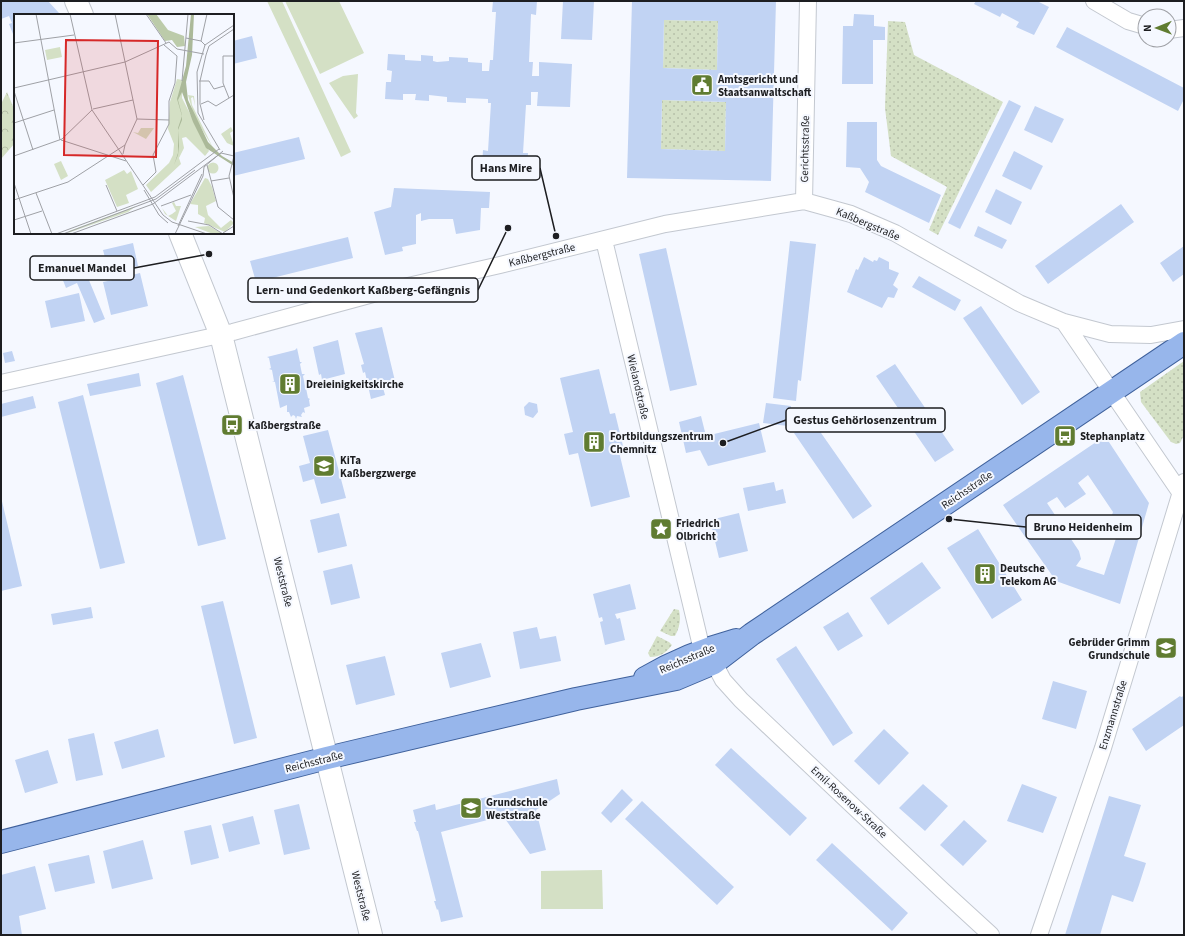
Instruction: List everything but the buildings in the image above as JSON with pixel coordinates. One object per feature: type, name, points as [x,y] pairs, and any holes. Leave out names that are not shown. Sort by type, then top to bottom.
[{"type":"main road","name":"Reichsstraße","points":[[1,842],[327,758],[629,687],[666,666],[708,656],[749,637],[1184,343]]},
{"type":"street","points":[[76,1],[82,14]]},
{"type":"street","name":"Gerichtsstraße","points":[[804,201],[808,1]]},
{"type":"street","points":[[1094,1],[1128,21],[1137,24]]},
{"type":"street","name":"Kaßbergstraße","points":[[1,383],[221,335],[373,294],[604,240],[665,224],[804,201],[851,214],[895,233],[1019,303],[1064,322],[1110,334],[1151,335],[1184,329]]},
{"type":"street","name":"Weststraße","points":[[180,234],[221,335],[371,935]]},
{"type":"street","name":"Wielandstraße","points":[[604,240],[708,656]]},
{"type":"street","points":[[1064,322],[1183,491]]},
{"type":"street","name":"Enzmannstraße","points":[[1038,935],[1105,742],[1183,491]]},
{"type":"street","name":"Emil-Rosenow-Straße","points":[[708,656],[723,680],[741,700],[991,935]]},
{"type":"green space","points":[[267,1],[282,1],[351,152],[341,157]]},
{"type":"green space","points":[[285,1],[339,1],[364,53],[320,74]]},
{"type":"green space","points":[[664,20],[718,21],[717,70],[663,68]]},
{"type":"green space","points":[[888,21],[905,22],[914,55],[1003,102],[938,235],[929,230],[947,187],[891,156],[885,108]]},
{"type":"green space","points":[[358,74],[356,113],[358,116],[354,119],[329,83],[343,76]]},
{"type":"green space","points":[[7,92],[14,109],[14,144],[1,159],[1,104]]},
{"type":"green space","points":[[662,100],[726,102],[725,151],[661,149]]},
{"type":"green space","points":[[1184,361],[1184,435],[1180,443],[1176,444],[1171,442],[1141,402],[1140,392]]},
{"type":"green space","points":[[674,609],[679,610],[680,623],[675,636],[671,636],[660,631]]},
{"type":"green space","points":[[657,636],[672,645],[662,654],[650,657],[648,653]]},
{"type":"green space","points":[[602,870],[603,909],[541,909],[541,871]]},
{"type":"place","name":"Amtsgericht und Staatsanwaltschaft","points":[[702,85]]},
{"type":"place","name":"Lern- und Gedenkort Kaßberg-Gefängnis","points":[[508,228]]},
{"type":"place","name":"Hans Mire","points":[[556,236]]},
{"type":"place","name":"Emanuel Mandel","points":[[209,254]]},
{"type":"place","name":"Dreieinigkeitskirche","points":[[290,384]]},
{"type":"place","name":"Kaßbergstraße","points":[[232,425]]},
{"type":"place","name":"Stephanplatz","points":[[1065,436]]},
{"type":"place","name":"Fortbildungszentrum Chemnitz","points":[[594,442]]},
{"type":"place","name":"Gestus Gehörlosenzentrum","points":[[723,443]]},
{"type":"place","name":"KiTa Kaßbergzwerge","points":[[324,466]]},
{"type":"place","name":"Bruno Heidenheim","points":[[949,519]]},
{"type":"place","name":"Friedrich Olbricht","points":[[661,529]]},
{"type":"place","name":"Deutsche Telekom AG","points":[[985,574]]},
{"type":"place","name":"Gebrüder Grimm Grundschule","points":[[1166,648]]},
{"type":"place","name":"Grundschule Weststraße","points":[[471,808]]}]
